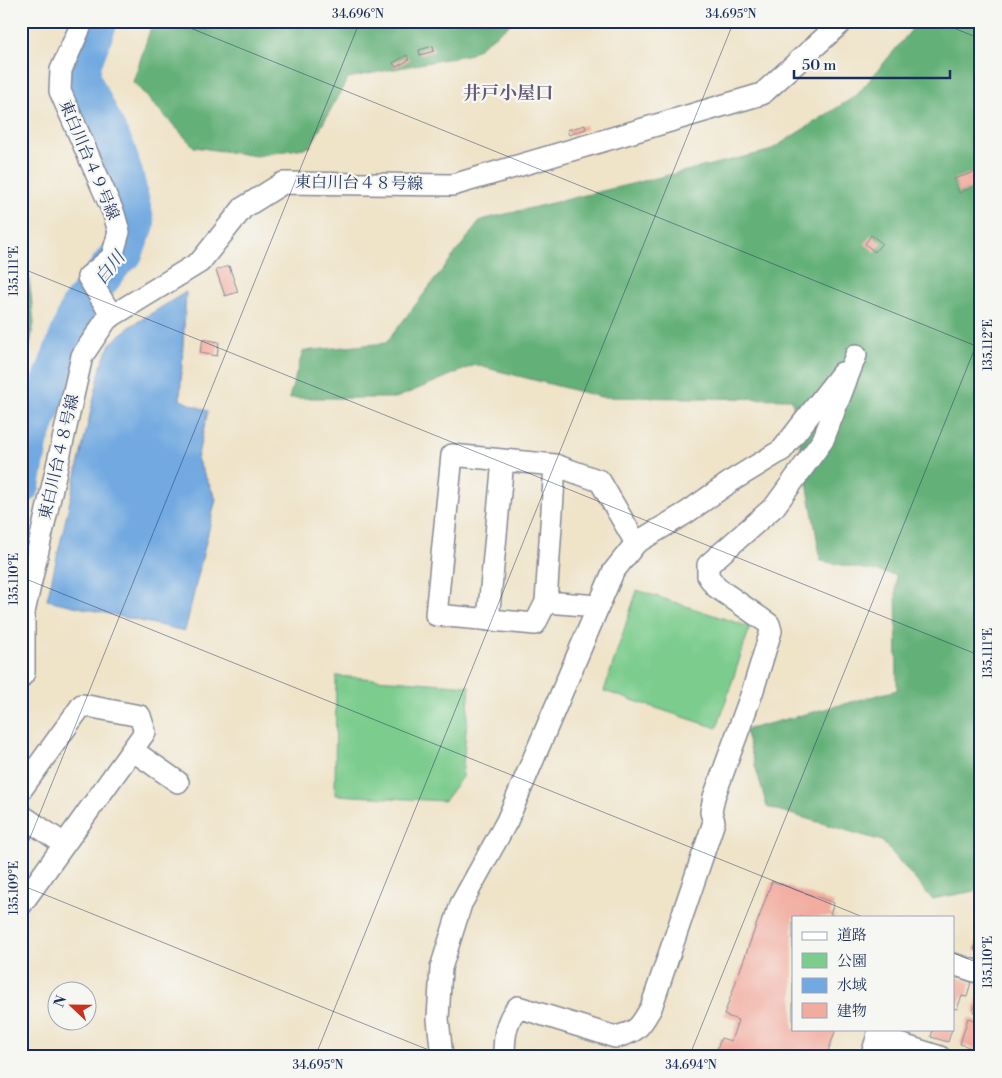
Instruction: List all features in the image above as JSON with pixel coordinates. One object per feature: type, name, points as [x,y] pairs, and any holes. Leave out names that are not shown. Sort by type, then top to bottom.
[{"type":"street","name":"東白川台４９号線","points":[[83,21],[61,70],[60,91],[114,214],[118,232],[112,257],[88,277],[112,316]]},
{"type":"street","name":"東白川台４８号線","points":[[21,677],[24,673],[24,612],[82,356],[107,319],[200,262],[243,208],[283,183],[453,184],[762,94],[843,21]]},
{"type":"street","points":[[442,1057],[438,1019],[441,968],[461,904],[507,821],[613,572],[636,542],[686,513],[733,480],[782,450],[856,355],[823,440],[776,506],[708,565],[708,576],[716,587],[769,624],[771,631],[752,693],[714,798],[711,812],[714,822],[651,1008],[641,1026],[628,1034],[615,1037],[518,1007],[510,1016],[504,1040],[504,1057]]},
{"type":"street","points":[[555,465],[546,602],[535,624],[436,615],[452,455],[555,465],[600,481],[636,542]]},
{"type":"street","points":[[488,620],[503,460]]},
{"type":"street","points":[[546,602],[598,606]]},
{"type":"street","points":[[21,790],[82,706],[140,716],[145,732],[21,905]]},
{"type":"street","points":[[132,750],[178,782]]},
{"type":"street","points":[[21,815],[64,844]]},
{"type":"street","points":[[954,964],[981,973]]},
{"type":"street","points":[[876,1041],[940,1057]]},
{"type":"green space","points":[[153,21],[514,21],[471,54],[348,78],[310,147],[256,156],[194,147],[133,82]]},
{"type":"green space","points":[[919,21],[981,21],[981,890],[932,899],[882,841],[767,807],[745,730],[897,690],[896,575],[821,561],[792,399],[601,397],[475,365],[396,398],[289,398],[303,351],[386,343],[481,220],[769,151],[857,95]]},
{"type":"green space","points":[[21,204],[34,323],[21,391]]},
{"type":"green space","points":[[637,590],[750,627],[717,728],[604,691]]},
{"type":"green space","points":[[336,676],[470,686],[462,777],[444,801],[335,795]]},
{"type":"water","points":[[186,292],[180,400],[208,411],[197,459],[216,499],[185,631],[47,600],[102,363],[110,344],[131,326]]},
{"type":"building","points":[[433,46],[434,51],[420,55],[419,50]]},
{"type":"building","points":[[407,55],[409,60],[396,67],[393,63]]},
{"type":"building","points":[[585,125],[586,129],[569,135],[567,130]]},
{"type":"building","points":[[975,172],[980,185],[959,193],[954,179]]},
{"type":"building","points":[[871,235],[882,243],[875,252],[865,244]]},
{"type":"building","points":[[229,266],[238,292],[225,296],[216,270]]},
{"type":"building","points":[[203,339],[219,342],[217,356],[200,353]]},
{"type":"building","points":[[772,881],[834,903],[830,914],[835,916],[792,916],[792,1030],[836,1030],[826,1057],[814,1057],[801,1052],[799,1057],[730,1057],[716,1052],[721,1038],[731,1041],[738,1020],[724,1015]]},
{"type":"building","points":[[981,931],[981,952],[974,950]]},
{"type":"building","points":[[954,976],[971,982],[967,997],[962,996],[957,1009],[954,1008]]},
{"type":"building","points":[[981,989],[981,1015],[973,1012]]},
{"type":"building","points":[[968,1018],[981,1022],[981,1051],[960,1044]]},
{"type":"building","points":[[933,1030],[952,1030],[948,1042],[931,1037]]},
{"type":"waterway","name":"白川","points":[[21,486],[30,438],[79,308],[115,260],[124,253],[136,224],[117,151],[81,78],[83,62],[99,21]]},
{"type":"district","name":"井戸小屋口","points":[[508,93]]}]
